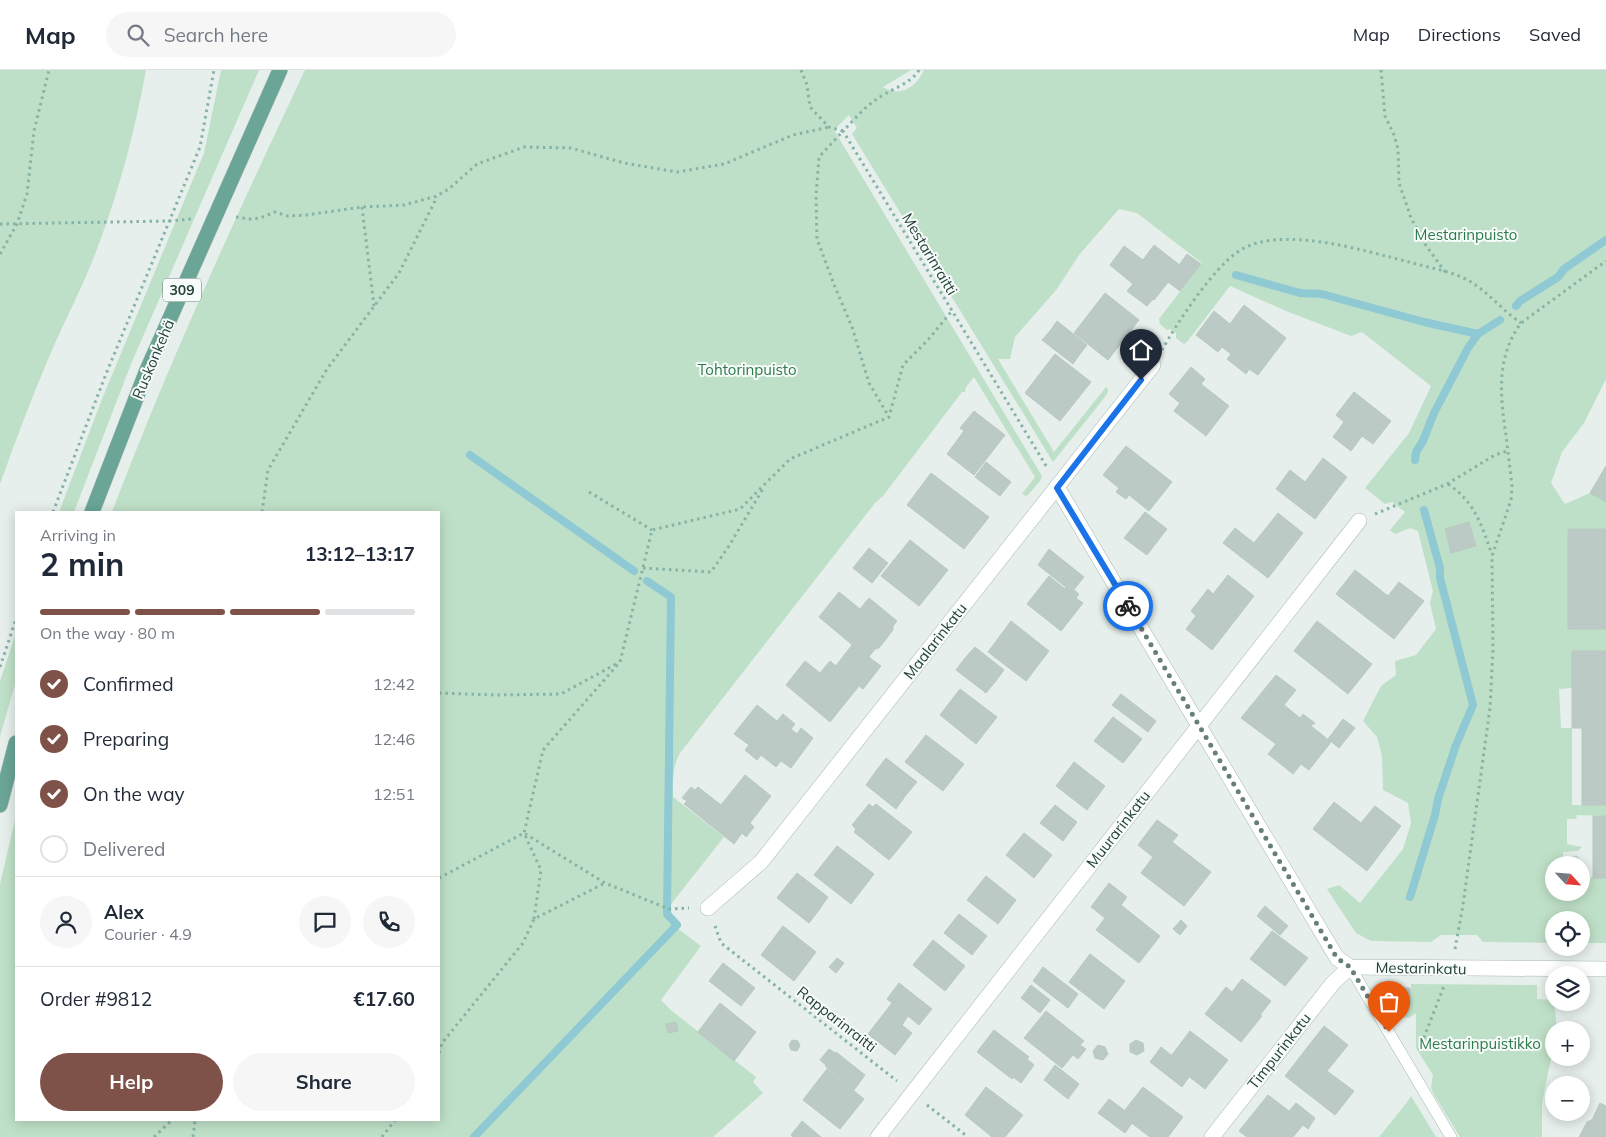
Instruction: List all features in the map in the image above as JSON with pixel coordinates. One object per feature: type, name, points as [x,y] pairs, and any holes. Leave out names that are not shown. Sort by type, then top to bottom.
[{"type":"main road","name":"Ruskonkehä","points":[[92,511],[147,370],[280,70]]},
{"type":"main road","points":[[0,805],[15,747]]},
{"type":"street","name":"Maalarinkatu","points":[[708,908],[761,862],[1153,365]]},
{"type":"street","points":[[1057,488],[1337,958],[1350,967]]},
{"type":"street","name":"Muurarinkatu","points":[[878,1137],[1359,521]]},
{"type":"street","name":"Mestarinkatu","points":[[1350,967],[1606,969]]},
{"type":"street","name":"Timpurinkatu","points":[[1212,1137],[1333,982],[1350,967]]},
{"type":"lane","points":[[1350,967],[1451,1137]]},
{"type":"path","points":[[0,254],[17,224],[27,194],[34,131],[49,70]]},
{"type":"path","points":[[53,511],[106,374],[200,147],[214,70]]},
{"type":"path","points":[[800,70],[807,85],[810,107],[829,127]]},
{"type":"path","points":[[889,417],[869,383],[852,327],[817,239],[816,196],[820,156],[873,102],[888,91],[911,80],[919,70]]},
{"type":"path","points":[[1381,70],[1385,116],[1398,149],[1399,183],[1411,218],[1425,244],[1445,272]]},
{"type":"path","points":[[0,224],[168,221],[214,217],[250,219],[260,218],[275,212],[288,216],[362,207],[404,205],[437,196],[450,188],[477,164],[524,147],[572,148],[624,164],[677,172],[724,164],[793,135],[829,127],[843,131]]},
{"type":"path","name":"Mestarinraitti","points":[[843,131],[1050,472]]},
{"type":"path","points":[[262,511],[268,470],[327,369],[399,273],[437,196]]},
{"type":"path","points":[[362,207],[374,306]]},
{"type":"path","points":[[1153,365],[1173,330],[1219,269],[1232,256],[1250,246],[1282,240],[1337,244],[1445,272],[1477,286],[1520,323]]},
{"type":"path","points":[[1492,556],[1511,500],[1512,486],[1502,413],[1501,374],[1504,357],[1514,332],[1520,323],[1606,261]]},
{"type":"path","points":[[889,417],[903,365],[952,312]]},
{"type":"path","points":[[589,492],[652,530],[740,509],[790,459],[889,417]]},
{"type":"path","points":[[1359,521],[1447,484],[1495,454],[1507,451]]},
{"type":"path","points":[[643,568],[711,572],[729,546],[767,482]]},
{"type":"path","points":[[1411,1070],[1451,969],[1463,905],[1490,708],[1493,650],[1492,556],[1482,528],[1469,502],[1447,484]]},
{"type":"path","points":[[440,1050],[442,1043],[523,943],[534,919],[541,870],[524,833],[543,750],[620,662],[652,530]]},
{"type":"path","points":[[0,667],[15,622]]},
{"type":"path","points":[[440,692],[495,695],[561,694],[620,662]]},
{"type":"path","points":[[440,877],[524,833]]},
{"type":"path","points":[[524,833],[605,883],[670,909]]},
{"type":"path","points":[[534,919],[605,883]]},
{"type":"path","name":"Rapparinraitti","points":[[708,908],[721,943],[968,1137]]},
{"type":"path","points":[[154,1137],[171,1121]]},
{"type":"path","points":[[193,1137],[195,1121]]},
{"type":"path","points":[[382,1137],[394,1121]]},
{"type":"green space","points":[[0,70],[146,70],[126,161],[105,227],[87,275],[38,383],[0,484]]},
{"type":"green space","points":[[221,70],[259,70],[131,364],[74,511],[59,511],[102,399],[204,153]]},
{"type":"green space","points":[[305,70],[911,70],[883,87],[902,91],[912,86],[924,70],[1606,70],[1606,379],[1584,423],[1562,452],[1551,483],[1565,504],[1590,493],[1606,502],[1606,529],[1568,529],[1568,629],[1606,629],[1606,651],[1572,651],[1572,688],[1559,689],[1561,728],[1572,728],[1572,805],[1606,805],[1606,816],[1577,815],[1576,819],[1567,819],[1567,844],[1582,847],[1578,851],[1563,852],[1563,856],[1545,856],[1545,901],[1590,901],[1590,877],[1606,878],[1606,943],[1590,943],[1590,911],[1545,911],[1545,943],[1483,942],[1477,935],[1441,935],[1431,942],[1371,941],[1356,933],[1327,889],[1339,885],[1360,903],[1403,849],[1411,823],[1408,803],[1383,790],[1382,756],[1377,737],[1363,721],[1381,686],[1396,675],[1395,661],[1416,655],[1436,629],[1430,603],[1433,591],[1418,531],[1410,528],[1395,534],[1390,530],[1405,512],[1392,502],[1385,504],[1365,488],[1409,433],[1431,386],[1362,332],[1351,336],[1286,311],[1230,286],[1184,344],[1176,338],[1176,333],[1170,329],[1167,330],[1160,324],[1159,319],[1202,263],[1137,213],[1119,209],[1079,255],[1057,289],[1015,337],[1010,359],[998,359],[1054,452],[1106,387],[1108,389],[1101,402],[1053,462],[852,134],[857,128],[849,115],[834,130],[1042,476],[1028,495],[1022,494],[1035,477],[974,377],[966,387],[965,392],[962,392],[883,496],[875,503],[677,758],[673,797],[724,837],[668,908],[668,921],[701,946],[661,1000],[672,1011],[756,1077],[753,1082],[763,1093],[713,1137],[0,1137],[0,884],[15,820],[15,1121],[440,1121],[440,511],[112,511],[156,400],[204,290]]},
{"type":"green space","points":[[15,636],[15,684],[0,736],[0,681]]},
{"type":"green space","name":"Mestarinpuistikko","points":[[1411,984],[1537,985],[1537,999],[1545,999],[1545,1011],[1555,1011],[1556,1021],[1545,1021],[1545,1066],[1550,1066],[1547,1076],[1545,1076],[1542,1102],[1542,1137],[1460,1137],[1433,1093],[1431,1087],[1433,1075],[1416,1048],[1416,1013],[1409,1018],[1393,1014],[1386,1009],[1378,995],[1386,993],[1388,986],[1395,987],[1395,1001],[1410,1001]]},
{"type":"green space","points":[[1411,1096],[1436,1137],[1379,1137],[1408,1101]]},
{"type":"building","points":[[1154,245],[1181,266],[1147,306],[1127,291],[1133,284],[1110,265],[1124,246],[1143,260]]},
{"type":"building","points":[[1187,254],[1201,264],[1180,291],[1168,282],[1181,266],[1179,265]]},
{"type":"building","points":[[1105,293],[1139,320],[1108,360],[1074,333]]},
{"type":"building","points":[[1244,305],[1286,338],[1258,375],[1249,369],[1246,374],[1227,359],[1231,354],[1222,347],[1218,352],[1196,335],[1214,311],[1230,324]]},
{"type":"building","points":[[1057,321],[1087,345],[1080,354],[1050,331]]},
{"type":"building","points":[[1050,331],[1080,354],[1073,364],[1042,340]]},
{"type":"building","points":[[1055,354],[1091,382],[1060,421],[1025,393]]},
{"type":"building","points":[[1191,367],[1205,379],[1201,384],[1229,406],[1206,436],[1174,411],[1180,403],[1169,394]]},
{"type":"building","points":[[1354,392],[1391,421],[1373,444],[1362,436],[1351,451],[1333,437],[1344,422],[1336,415]]},
{"type":"building","points":[[974,411],[1005,435],[974,475],[947,454],[964,431],[960,428]]},
{"type":"building","points":[[1126,446],[1172,482],[1149,511],[1129,495],[1126,499],[1116,492],[1119,488],[1103,475]]},
{"type":"building","points":[[1323,458],[1347,477],[1315,519],[1276,489],[1290,470],[1305,482]]},
{"type":"building","points":[[986,462],[1011,482],[1000,496],[975,477]]},
{"type":"building","points":[[1606,466],[1606,502],[1590,493]]},
{"type":"building","points":[[931,473],[989,517],[964,549],[907,505]]},
{"type":"building","points":[[1145,512],[1167,529],[1147,555],[1124,538]]},
{"type":"building","points":[[1278,513],[1303,533],[1268,578],[1223,543],[1235,528],[1254,543]]},
{"type":"building","points":[[1469,522],[1476,546],[1451,553],[1445,529]]},
{"type":"building","points":[[1568,529],[1606,529],[1606,629],[1568,629]]},
{"type":"building","points":[[910,540],[948,570],[919,606],[881,576]]},
{"type":"building","points":[[869,548],[888,563],[872,583],[853,568]]},
{"type":"building","points":[[1049,549],[1084,577],[1072,592],[1038,565]]},
{"type":"building","points":[[1355,570],[1388,596],[1399,582],[1424,601],[1394,639],[1336,594]]},
{"type":"building","points":[[1228,575],[1254,596],[1212,650],[1186,629],[1196,616],[1191,611],[1208,589],[1213,594]]},
{"type":"building","points":[[1049,576],[1065,589],[1066,587],[1072,592],[1074,590],[1079,594],[1076,598],[1083,603],[1061,631],[1027,604]]},
{"type":"building","points":[[839,592],[860,609],[869,598],[897,621],[893,626],[893,630],[879,648],[875,649],[868,658],[819,617]]},
{"type":"building","points":[[1011,621],[1049,651],[1026,681],[988,652]]},
{"type":"building","points":[[1317,621],[1372,664],[1348,694],[1294,651]]},
{"type":"building","points":[[852,645],[881,666],[863,689],[835,667]]},
{"type":"building","points":[[975,647],[1004,670],[995,682],[965,658]]},
{"type":"building","points":[[1572,651],[1606,651],[1606,805],[1582,805],[1582,728],[1572,728]]},
{"type":"building","points":[[965,658],[995,682],[986,693],[956,670]]},
{"type":"building","points":[[805,661],[820,673],[830,661],[859,686],[830,722],[786,685]]},
{"type":"building","points":[[1276,675],[1296,690],[1284,705],[1300,718],[1303,714],[1315,723],[1311,726],[1331,742],[1309,770],[1301,764],[1293,774],[1268,754],[1276,744],[1241,718]]},
{"type":"building","points":[[960,689],[997,717],[976,744],[940,715]]},
{"type":"building","points":[[1121,694],[1156,721],[1148,732],[1112,705]]},
{"type":"building","points":[[757,705],[777,721],[783,714],[795,724],[791,729],[797,734],[801,728],[813,738],[791,768],[781,761],[776,767],[761,755],[757,760],[745,750],[749,745],[734,734]]},
{"type":"building","points":[[1113,717],[1142,739],[1123,763],[1094,741]]},
{"type":"building","points":[[1343,719],[1355,728],[1339,748],[1328,739]]},
{"type":"building","points":[[926,735],[964,764],[943,791],[905,762]]},
{"type":"building","points":[[886,758],[917,782],[906,795],[876,771]]},
{"type":"building","points":[[1074,762],[1105,786],[1087,810],[1056,786]]},
{"type":"building","points":[[876,771],[906,795],[896,809],[866,785]]},
{"type":"building","points":[[745,775],[771,796],[750,823],[754,827],[746,837],[742,833],[734,844],[684,804],[687,801],[682,798],[691,787],[695,790],[698,787],[721,805]]},
{"type":"building","points":[[1334,802],[1361,823],[1375,806],[1401,826],[1367,871],[1313,829]]},
{"type":"building","points":[[869,804],[873,807],[876,804],[912,832],[889,860],[854,832],[856,829],[852,825]]},
{"type":"building","points":[[1055,805],[1077,822],[1063,841],[1040,823]]},
{"type":"building","points":[[1593,816],[1606,816],[1606,878],[1593,878]]},
{"type":"building","points":[[1157,820],[1178,835],[1172,842],[1211,872],[1184,906],[1141,873],[1153,857],[1138,845]]},
{"type":"building","points":[[1024,833],[1052,855],[1034,878],[1006,855]]},
{"type":"building","points":[[837,846],[874,874],[851,904],[814,875]]},
{"type":"building","points":[[797,873],[828,897],[819,910],[787,885]]},
{"type":"building","points":[[986,876],[1016,900],[998,924],[967,900]]},
{"type":"building","points":[[1109,883],[1127,897],[1121,905],[1160,936],[1139,963],[1096,930],[1105,918],[1091,907]]},
{"type":"building","points":[[787,885],[819,910],[809,923],[777,898]]},
{"type":"building","points":[[1265,906],[1288,926],[1280,935],[1257,916]]},
{"type":"building","points":[[959,914],[987,936],[972,955],[944,933]]},
{"type":"building","points":[[1181,920],[1187,926],[1180,935],[1173,929]]},
{"type":"building","points":[[783,926],[816,952],[794,981],[761,955]]},
{"type":"building","points":[[1272,931],[1308,958],[1285,986],[1250,959]]},
{"type":"building","points":[[933,940],[965,966],[945,991],[913,965]]},
{"type":"building","points":[[1090,954],[1125,981],[1104,1009],[1069,982]]},
{"type":"building","points":[[837,958],[844,963],[836,973],[829,967]]},
{"type":"building","points":[[723,963],[755,988],[741,1006],[709,981]]},
{"type":"building","points":[[1043,967],[1078,994],[1068,1008],[1033,981]]},
{"type":"building","points":[[1242,979],[1271,1001],[1260,1015],[1262,1016],[1241,1042],[1205,1014],[1226,987],[1232,992]]},
{"type":"building","points":[[899,983],[932,1009],[919,1025],[908,1016],[902,1025],[912,1033],[895,1055],[868,1034],[892,1003],[887,999]]},
{"type":"building","points":[[1031,985],[1050,1000],[1040,1013],[1021,998]]},
{"type":"building","points":[[1395,988],[1410,988],[1410,1001],[1394,1001]]},
{"type":"building","points":[[720,1003],[756,1032],[734,1061],[698,1032]]},
{"type":"building","points":[[1046,1011],[1084,1041],[1080,1045],[1086,1049],[1078,1059],[1073,1055],[1062,1068],[1024,1038]]},
{"type":"building","points":[[676,1022],[678,1031],[668,1033],[666,1024]]},
{"type":"building","points":[[1324,1026],[1348,1045],[1327,1071],[1354,1091],[1335,1115],[1285,1076]]},
{"type":"building","points":[[994,1030],[1029,1057],[1027,1059],[1034,1065],[1021,1083],[1013,1077],[1012,1079],[977,1052]]},
{"type":"building","points":[[1190,1031],[1228,1060],[1205,1089],[1168,1060]]},
{"type":"building","points":[[792,1040],[798,1041],[800,1046],[797,1051],[791,1050],[789,1045]]},
{"type":"building","points":[[1136,1040],[1143,1043],[1144,1051],[1137,1055],[1130,1052],[1130,1044]]},
{"type":"building","points":[[1098,1045],[1105,1047],[1108,1054],[1103,1060],[1095,1058],[1093,1051]]},
{"type":"building","points":[[1161,1047],[1171,1055],[1168,1060],[1189,1077],[1182,1087],[1150,1062]]},
{"type":"building","points":[[829,1049],[836,1052],[865,1075],[854,1090],[820,1060]]},
{"type":"building","points":[[1055,1065],[1079,1084],[1068,1099],[1044,1080]]},
{"type":"building","points":[[827,1069],[864,1099],[840,1129],[803,1100]]},
{"type":"building","points":[[986,1087],[1023,1115],[1005,1137],[992,1137],[965,1115]]},
{"type":"building","points":[[1143,1087],[1183,1117],[1168,1137],[1150,1137],[1121,1115]]},
{"type":"building","points":[[1268,1095],[1289,1111],[1296,1103],[1315,1118],[1308,1129],[1303,1125],[1293,1137],[1247,1137],[1239,1131]]},
{"type":"building","points":[[1109,1099],[1124,1110],[1121,1115],[1132,1123],[1125,1133],[1098,1113]]},
{"type":"building","points":[[1600,1103],[1606,1106],[1606,1137],[1579,1137],[1587,1122],[1592,1120]]},
{"type":"building","points":[[802,1121],[821,1137],[793,1137],[791,1135]]},
{"type":"waterway","points":[[1516,306],[1520,301],[1558,277],[1564,269],[1606,240]]},
{"type":"waterway","points":[[1236,275],[1300,293],[1322,294],[1424,322],[1478,334],[1500,320]]},
{"type":"waterway","points":[[1415,460],[1416,452],[1423,441],[1434,413],[1468,348],[1478,334]]},
{"type":"waterway","points":[[470,455],[634,571]]},
{"type":"waterway","points":[[1410,897],[1435,815],[1438,799],[1456,745],[1473,705],[1424,510]]},
{"type":"waterway","points":[[474,1137],[677,925],[667,914],[671,597],[647,581]]},
{"type":"way so far","points":[[1128,606],[1337,958],[1350,967],[1389,1032]]},
{"type":"route","points":[[1128,606],[1057,488],[1141,380]]},
{"type":"park label","name":"Mestarinpuisto","points":[[1466,234]]},
{"type":"park label","name":"Tohtorinpuisto","points":[[747,369]]}]
